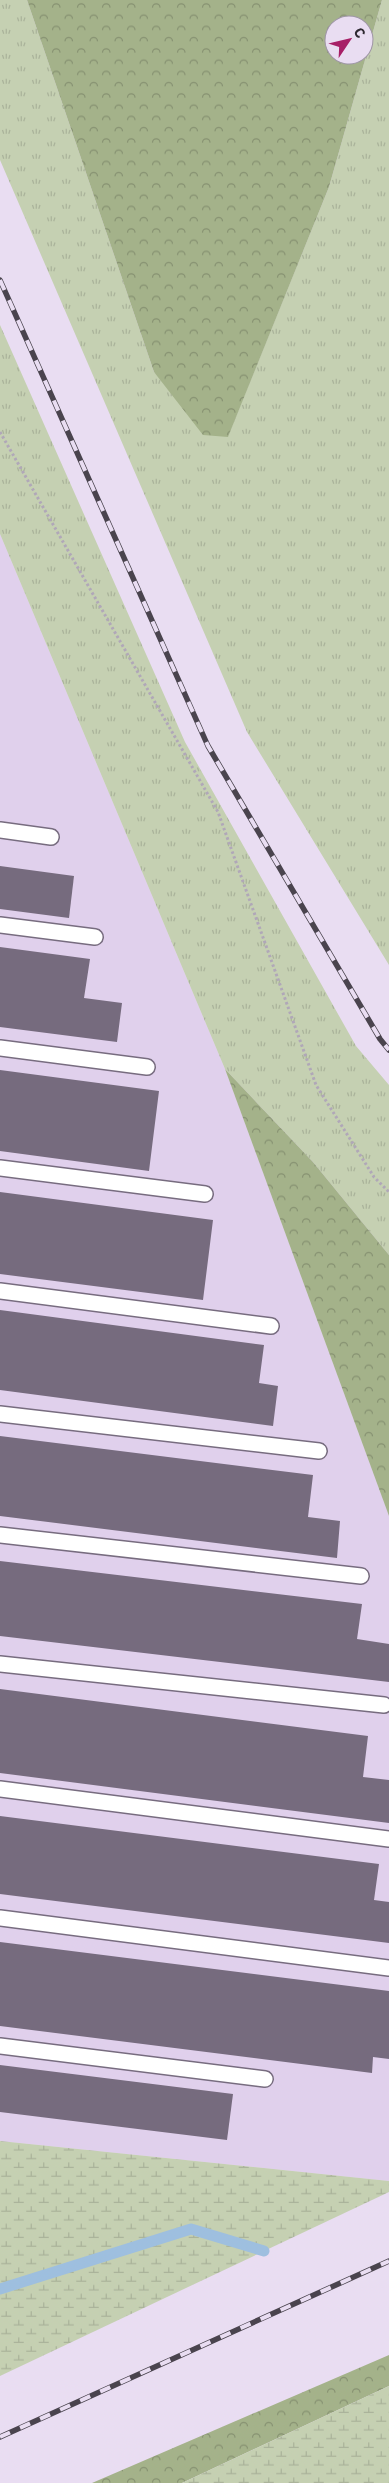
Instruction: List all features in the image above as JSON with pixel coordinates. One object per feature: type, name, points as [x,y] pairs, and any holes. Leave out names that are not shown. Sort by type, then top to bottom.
[{"type":"lane","points":[[0,830],[51,837]]},
{"type":"lane","points":[[0,925],[95,937]]},
{"type":"lane","points":[[0,1048],[148,1068]]},
{"type":"lane","points":[[0,1168],[205,1194]]},
{"type":"lane","points":[[0,1292],[271,1326]]},
{"type":"lane","points":[[0,1414],[319,1451]]},
{"type":"lane","points":[[0,1535],[361,1576]]},
{"type":"lane","points":[[0,1664],[384,1705]]},
{"type":"lane","points":[[0,1789],[389,1839]]},
{"type":"lane","points":[[0,1918],[389,1968]]},
{"type":"lane","points":[[0,2046],[265,2080]]},
{"type":"path","points":[[0,432],[218,812],[316,1085],[374,1178],[389,1192]]},
{"type":"shaded area","points":[[0,534],[225,1069],[389,1516],[389,2181],[0,2141]]},
{"type":"green space","points":[[0,0],[27,0],[154,372],[228,436],[329,187],[364,65],[374,65],[374,28],[382,0],[389,0],[389,965],[247,732],[0,160]]},
{"type":"green space","points":[[27,0],[382,0],[374,28],[374,15],[324,15],[324,65],[364,65],[329,187],[228,437],[203,435],[154,372]]},
{"type":"green space","points":[[0,325],[185,742],[356,1046],[389,1085],[389,1255],[313,1162],[225,1069],[0,534]]},
{"type":"green space","points":[[225,1069],[313,1162],[389,1255],[389,1516]]},
{"type":"green space","points":[[0,2141],[389,2181],[389,2192],[0,2376]]},
{"type":"green space","points":[[389,2355],[389,2386],[182,2483],[92,2483]]},
{"type":"green space","points":[[389,2386],[389,2483],[182,2483]]},
{"type":"building","points":[[0,866],[74,876],[69,918],[0,909]]},
{"type":"building","points":[[0,947],[90,959],[84,998],[122,1003],[117,1042],[0,1027]]},
{"type":"building","points":[[0,1070],[159,1091],[149,1171],[0,1151]]},
{"type":"building","points":[[0,1192],[213,1220],[203,1300],[0,1274]]},
{"type":"building","points":[[0,1310],[264,1345],[259,1383],[278,1386],[273,1426],[0,1390]]},
{"type":"building","points":[[0,1436],[313,1475],[308,1517],[340,1521],[337,1558],[0,1516]]},
{"type":"building","points":[[0,1561],[362,1604],[357,1639],[389,1644],[389,1682],[0,1636]]},
{"type":"building","points":[[0,1689],[368,1736],[363,1777],[389,1780],[389,1823],[0,1773]]},
{"type":"building","points":[[0,1816],[379,1864],[374,1900],[389,1902],[389,1943],[0,1894]]},
{"type":"building","points":[[0,1942],[389,1991],[389,2059],[373,2057],[372,2073],[0,2026]]},
{"type":"building","points":[[0,2065],[233,2094],[227,2140],[0,2112]]},
{"type":"waterway","points":[[0,2289],[191,2229],[264,2251]]},
{"type":"railway","points":[[0,280],[208,746],[380,1039],[389,1050]]},
{"type":"railway","points":[[0,2437],[389,2261]]}]
